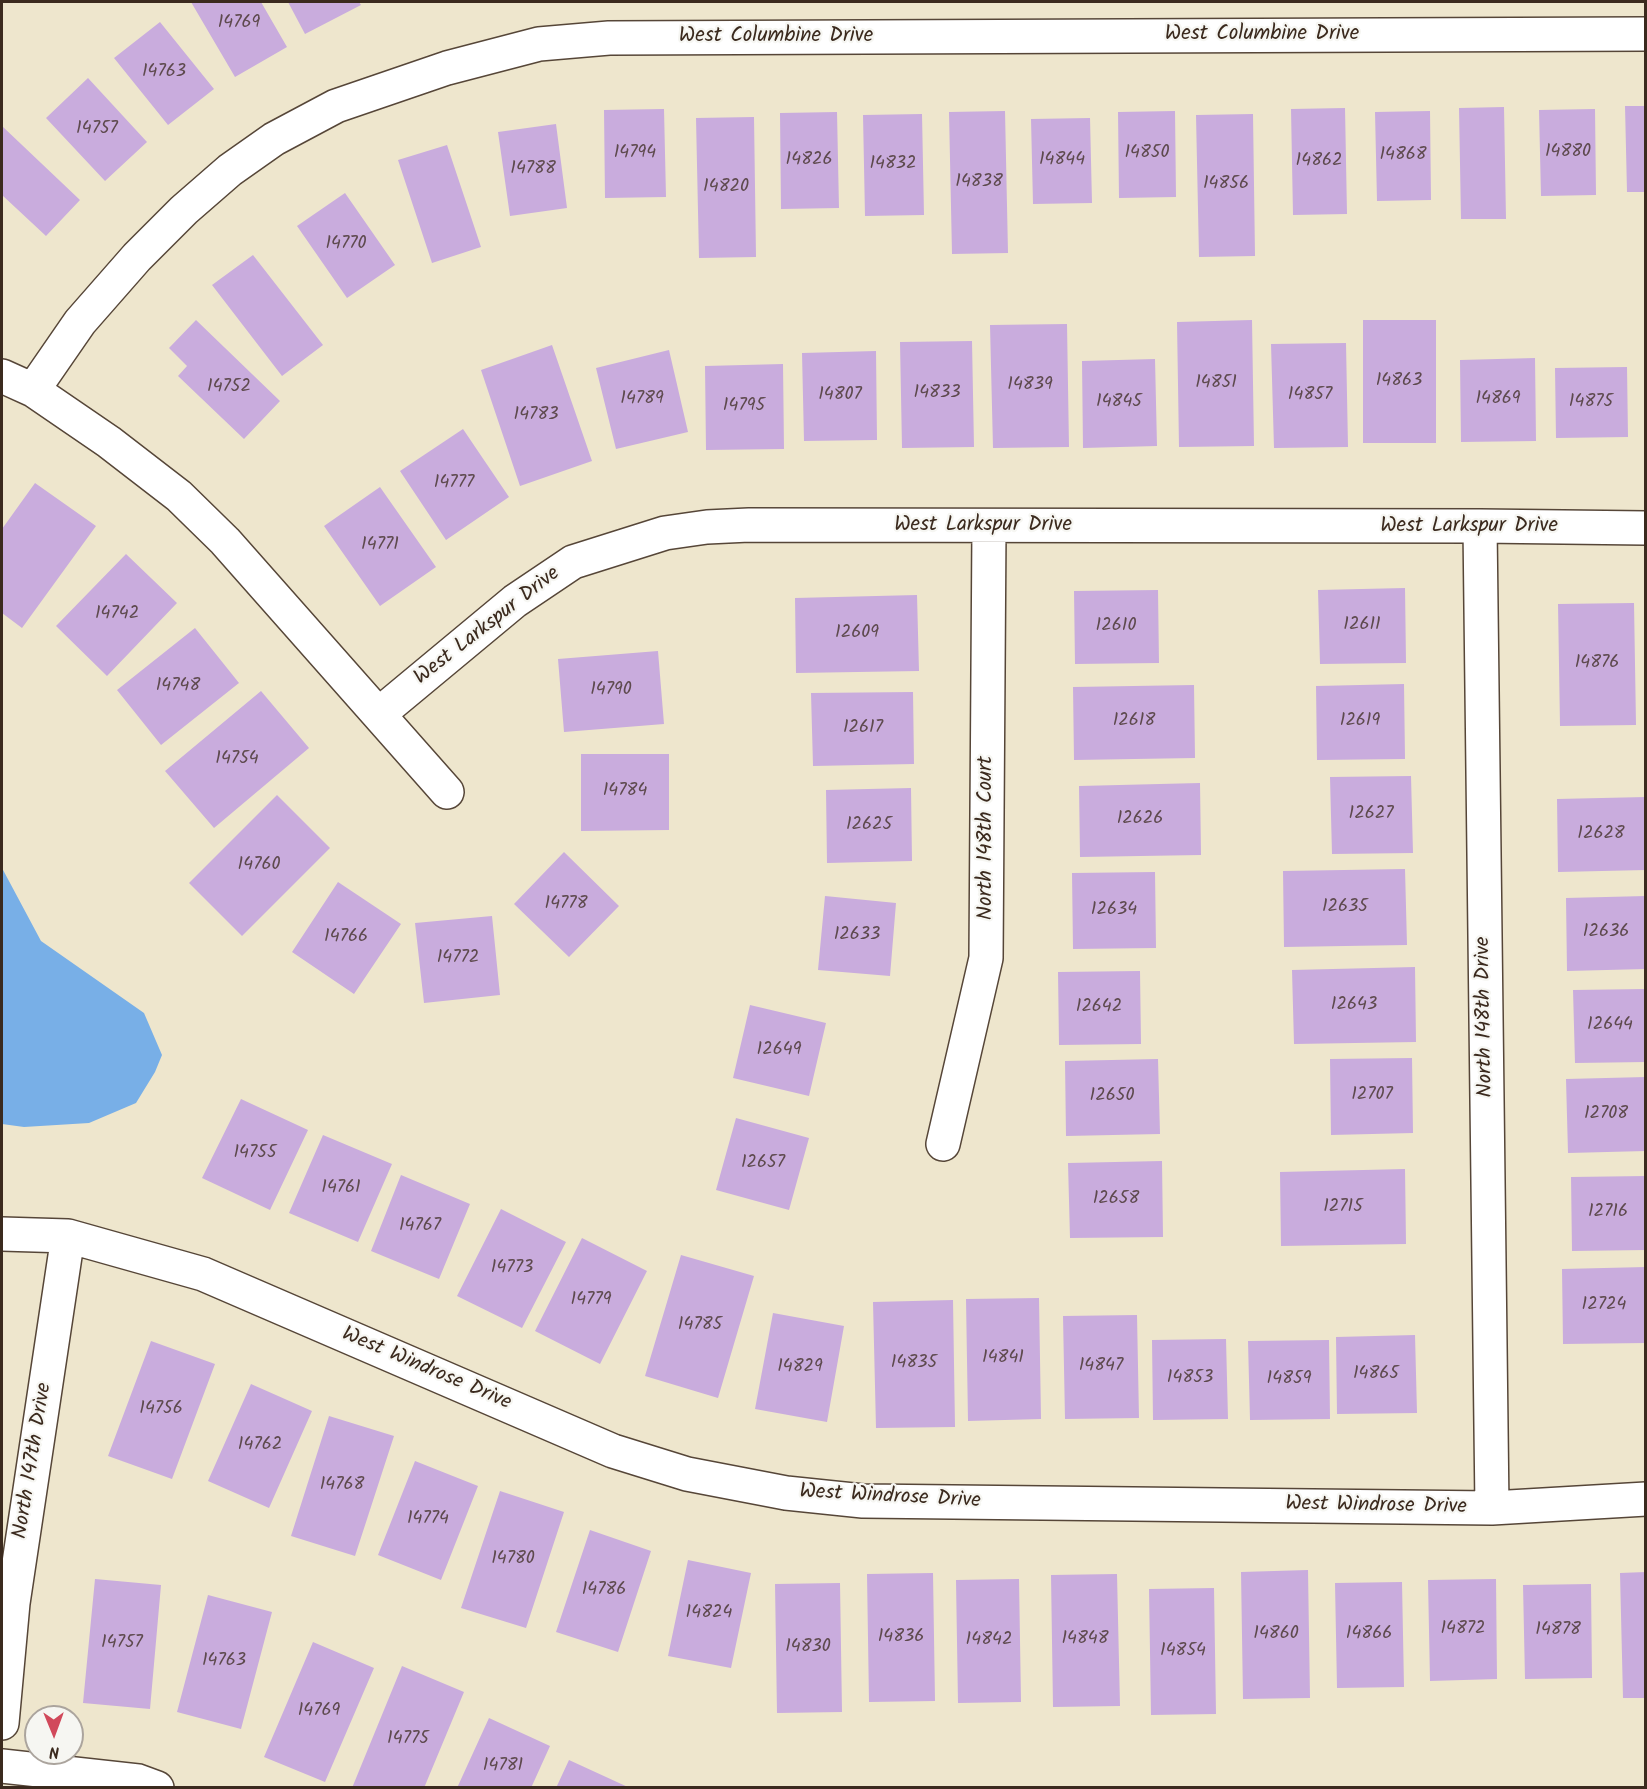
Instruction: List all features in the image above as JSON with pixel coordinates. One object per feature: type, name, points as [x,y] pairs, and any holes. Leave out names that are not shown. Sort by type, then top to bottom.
[{"type":"street","name":"West Columbine Drive","points":[[33,390],[80,322],[137,256],[184,210],[230,170],[274,139],[336,106],[447,68],[539,44],[609,38],[1646,34]]},
{"type":"street","points":[[2,376],[33,390],[109,442],[179,495],[225,541],[447,792]]},
{"type":"street","name":"West Larkspur Drive","points":[[379,714],[515,601],[573,562],[665,532],[707,527],[1480,526],[1646,528]]},
{"type":"street","name":"North 148th Drive","points":[[1480,526],[1492,1508]]},
{"type":"street","name":"North 148th Court","points":[[943,1144],[986,958],[989,527]]},
{"type":"street","name":"West Windrose Drive","points":[[2,1234],[68,1236],[203,1274],[613,1450],[687,1474],[786,1493],[864,1501],[1492,1508],[1646,1499]]},
{"type":"street","name":"North 147th Drive","points":[[2,1723],[12,1603],[68,1236]]},
{"type":"street","points":[[2,1766],[138,1781],[157,1788]]},
{"type":"water","points":[[2,868],[41,941],[144,1013],[162,1055],[155,1072],[136,1103],[89,1123],[24,1127],[2,1124]]},
{"type":"building","points":[[191,2],[261,2],[287,47],[235,77]]},
{"type":"building","points":[[288,2],[359,2],[361,5],[305,34]]},
{"type":"building","points":[[160,22],[214,89],[168,125],[114,58]]},
{"type":"building","points":[[88,78],[147,142],[105,181],[46,118]]},
{"type":"building","points":[[1625,106],[1646,106],[1646,192],[1627,192]]},
{"type":"building","points":[[1504,107],[1506,219],[1461,219],[1459,108]]},
{"type":"building","points":[[1345,108],[1347,214],[1293,215],[1291,109]]},
{"type":"building","points":[[664,109],[666,197],[605,198],[604,110]]},
{"type":"building","points":[[1595,109],[1596,195],[1541,196],[1539,110]]},
{"type":"building","points":[[1005,111],[1008,253],[952,254],[949,112]]},
{"type":"building","points":[[1175,111],[1176,197],[1119,198],[1118,112]]},
{"type":"building","points":[[1430,111],[1431,200],[1377,201],[1375,112]]},
{"type":"building","points":[[837,112],[839,208],[781,209],[780,113]]},
{"type":"building","points":[[922,114],[924,215],[865,216],[863,115]]},
{"type":"building","points":[[1253,114],[1255,256],[1199,257],[1196,115]]},
{"type":"building","points":[[754,117],[756,257],[699,258],[696,118]]},
{"type":"building","points":[[1090,118],[1092,203],[1033,204],[1031,119]]},
{"type":"building","points":[[556,124],[567,208],[510,216],[498,132]]},
{"type":"building","points":[[2,126],[80,200],[46,236],[2,195]]},
{"type":"building","points":[[447,145],[481,247],[432,263],[398,160]]},
{"type":"building","points":[[345,193],[395,265],[347,298],[297,226]]},
{"type":"building","points":[[253,255],[323,345],[282,376],[212,285]]},
{"type":"building","points":[[196,320],[280,401],[244,439],[178,376],[187,366],[169,348]]},
{"type":"building","points":[[1252,320],[1254,446],[1179,447],[1177,322]]},
{"type":"building","points":[[1363,320],[1436,320],[1436,443],[1363,443]]},
{"type":"building","points":[[1067,324],[1069,447],[993,448],[990,325]]},
{"type":"building","points":[[972,341],[974,447],[902,448],[900,342]]},
{"type":"building","points":[[1346,343],[1348,447],[1274,448],[1271,344]]},
{"type":"building","points":[[552,345],[592,461],[520,486],[481,370]]},
{"type":"building","points":[[669,350],[688,432],[616,449],[596,368]]},
{"type":"building","points":[[876,351],[877,440],[804,441],[802,353]]},
{"type":"building","points":[[1535,358],[1536,441],[1461,442],[1460,360]]},
{"type":"building","points":[[1155,359],[1157,446],[1083,448],[1082,361]]},
{"type":"building","points":[[783,364],[784,449],[706,450],[705,366]]},
{"type":"building","points":[[1627,367],[1628,437],[1556,438],[1555,368]]},
{"type":"building","points":[[463,429],[509,497],[446,540],[400,471]]},
{"type":"building","points":[[35,483],[96,526],[22,628],[2,613],[2,529]]},
{"type":"building","points":[[380,487],[436,567],[380,606],[324,526]]},
{"type":"building","points":[[126,554],[177,603],[107,676],[56,626]]},
{"type":"building","points":[[1405,588],[1406,663],[1320,664],[1318,590]]},
{"type":"building","points":[[1158,590],[1159,663],[1075,664],[1074,591]]},
{"type":"building","points":[[917,595],[919,671],[796,673],[795,598]]},
{"type":"building","points":[[1634,603],[1636,725],[1560,726],[1558,604]]},
{"type":"building","points":[[195,628],[239,683],[161,745],[117,690]]},
{"type":"building","points":[[658,651],[664,724],[564,732],[558,659]]},
{"type":"building","points":[[1404,684],[1405,759],[1317,760],[1316,686]]},
{"type":"building","points":[[1194,685],[1195,758],[1074,760],[1073,687]]},
{"type":"building","points":[[261,691],[309,748],[214,828],[165,771]]},
{"type":"building","points":[[913,692],[914,764],[813,766],[811,693]]},
{"type":"building","points":[[581,754],[669,754],[669,830],[581,831]]},
{"type":"building","points":[[1411,776],[1413,853],[1332,854],[1330,777]]},
{"type":"building","points":[[1200,783],[1201,855],[1080,857],[1079,786]]},
{"type":"building","points":[[911,788],[912,861],[827,863],[826,790]]},
{"type":"building","points":[[277,795],[330,848],[242,936],[189,883]]},
{"type":"building","points":[[1646,797],[1646,870],[1558,872],[1557,799]]},
{"type":"building","points":[[564,852],[619,906],[569,957],[514,904]]},
{"type":"building","points":[[1405,869],[1407,945],[1284,947],[1283,871]]},
{"type":"building","points":[[1155,872],[1156,948],[1073,949],[1072,873]]},
{"type":"building","points":[[338,882],[401,924],[354,994],[292,952]]},
{"type":"building","points":[[825,896],[896,903],[890,976],[818,970]]},
{"type":"building","points":[[1646,896],[1646,969],[1567,971],[1566,898]]},
{"type":"building","points":[[492,916],[500,995],[424,1003],[415,923]]},
{"type":"building","points":[[1415,967],[1416,1042],[1294,1044],[1292,970]]},
{"type":"building","points":[[1140,971],[1141,1044],[1059,1045],[1058,972]]},
{"type":"building","points":[[1646,989],[1646,1062],[1575,1063],[1573,990]]},
{"type":"building","points":[[750,1005],[826,1023],[809,1096],[733,1078]]},
{"type":"building","points":[[1412,1058],[1413,1133],[1331,1135],[1330,1059]]},
{"type":"building","points":[[1158,1059],[1160,1134],[1066,1136],[1065,1061]]},
{"type":"building","points":[[1646,1077],[1646,1151],[1568,1153],[1566,1079]]},
{"type":"building","points":[[241,1099],[308,1130],[270,1210],[202,1178]]},
{"type":"building","points":[[736,1118],[809,1138],[789,1210],[716,1190]]},
{"type":"building","points":[[323,1135],[392,1164],[358,1242],[289,1213]]},
{"type":"building","points":[[1162,1161],[1163,1237],[1070,1238],[1068,1163]]},
{"type":"building","points":[[1405,1169],[1406,1244],[1281,1246],[1280,1172]]},
{"type":"building","points":[[401,1175],[470,1204],[439,1279],[371,1251]]},
{"type":"building","points":[[1646,1176],[1646,1250],[1572,1251],[1571,1177]]},
{"type":"building","points":[[501,1209],[566,1242],[522,1328],[457,1296]]},
{"type":"building","points":[[582,1238],[647,1271],[600,1364],[535,1331]]},
{"type":"building","points":[[681,1255],[754,1276],[718,1398],[645,1376]]},
{"type":"building","points":[[1646,1267],[1646,1343],[1563,1344],[1562,1269]]},
{"type":"building","points":[[1039,1298],[1041,1419],[968,1421],[966,1299]]},
{"type":"building","points":[[953,1300],[955,1427],[876,1428],[873,1302]]},
{"type":"building","points":[[773,1313],[844,1326],[827,1422],[755,1409]]},
{"type":"building","points":[[1137,1315],[1139,1418],[1065,1419],[1063,1316]]},
{"type":"building","points":[[1415,1335],[1417,1413],[1337,1414],[1336,1337]]},
{"type":"building","points":[[1226,1339],[1228,1419],[1153,1420],[1152,1340]]},
{"type":"building","points":[[1329,1340],[1330,1419],[1250,1420],[1248,1341]]},
{"type":"building","points":[[151,1341],[215,1364],[172,1479],[108,1456]]},
{"type":"building","points":[[251,1384],[312,1411],[269,1508],[208,1481]]},
{"type":"building","points":[[329,1416],[394,1436],[355,1556],[291,1536]]},
{"type":"building","points":[[415,1461],[478,1486],[441,1580],[378,1555]]},
{"type":"building","points":[[500,1491],[564,1512],[526,1628],[461,1608]]},
{"type":"building","points":[[590,1530],[651,1551],[618,1652],[556,1632]]},
{"type":"building","points":[[688,1560],[751,1573],[731,1668],[668,1656]]},
{"type":"building","points":[[1308,1570],[1310,1698],[1243,1699],[1241,1572]]},
{"type":"building","points":[[1646,1572],[1646,1698],[1623,1698],[1620,1573]]},
{"type":"building","points":[[933,1573],[935,1701],[869,1702],[867,1574]]},
{"type":"building","points":[[1117,1574],[1120,1706],[1053,1707],[1051,1575]]},
{"type":"building","points":[[95,1579],[161,1585],[150,1709],[83,1703]]},
{"type":"building","points":[[1019,1579],[1021,1702],[958,1703],[956,1580]]},
{"type":"building","points":[[1496,1579],[1497,1679],[1430,1681],[1428,1580]]},
{"type":"building","points":[[1402,1582],[1404,1687],[1337,1688],[1335,1583]]},
{"type":"building","points":[[840,1583],[842,1712],[777,1713],[775,1584]]},
{"type":"building","points":[[1591,1584],[1592,1678],[1525,1679],[1523,1585]]},
{"type":"building","points":[[1214,1588],[1216,1714],[1151,1715],[1149,1589]]},
{"type":"building","points":[[208,1595],[272,1612],[241,1729],[177,1712]]},
{"type":"building","points":[[313,1642],[374,1668],[325,1782],[264,1757]]},
{"type":"building","points":[[402,1666],[464,1692],[424,1788],[352,1788]]},
{"type":"building","points":[[489,1718],[550,1746],[531,1788],[457,1788]]},
{"type":"building","points":[[569,1760],[630,1788],[556,1788]]}]
